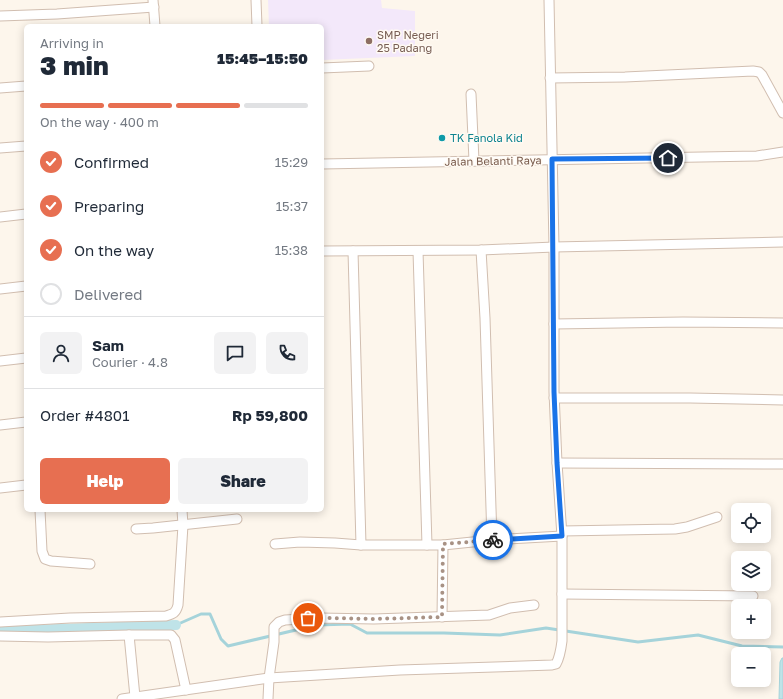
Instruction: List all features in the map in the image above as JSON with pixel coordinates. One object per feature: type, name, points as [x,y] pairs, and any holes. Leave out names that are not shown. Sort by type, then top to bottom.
[{"type":"street","points":[[256,0],[257,24]]},
{"type":"street","points":[[122,699],[269,678],[400,670],[556,664],[561,650],[562,641],[562,534],[554,398],[554,247],[550,78],[550,0]]},
{"type":"street","points":[[0,16],[57,14],[154,4],[155,24]]},
{"type":"street","points":[[324,68],[369,66]]},
{"type":"street","points":[[550,78],[625,77],[753,71],[759,72],[762,75],[783,113]]},
{"type":"street","points":[[0,88],[24,86]]},
{"type":"street","points":[[472,94],[474,161]]},
{"type":"street","points":[[0,148],[24,146]]},
{"type":"street","name":"Jalan Belanti Raya","points":[[324,164],[757,156],[783,152]]},
{"type":"street","points":[[0,217],[24,214]]},
{"type":"street","points":[[324,251],[481,250],[783,242]]},
{"type":"street","points":[[481,250],[485,318],[492,540]]},
{"type":"street","points":[[418,251],[427,545]]},
{"type":"street","points":[[353,252],[361,545]]},
{"type":"street","points":[[0,289],[24,286]]},
{"type":"street","points":[[554,324],[676,322],[783,323]]},
{"type":"street","points":[[0,361],[24,358]]},
{"type":"street","points":[[554,398],[783,400]]},
{"type":"street","points":[[0,425],[24,422]]},
{"type":"street","points":[[557,463],[783,464]]},
{"type":"street","points":[[0,488],[24,486]]},
{"type":"street","points":[[40,512],[42,551],[45,559],[51,561],[90,564]]},
{"type":"street","points":[[0,622],[70,618],[114,620],[166,616],[172,614],[178,605],[183,525],[182,512]]},
{"type":"street","points":[[275,544],[300,542],[361,545],[427,545],[562,534],[675,529],[687,527],[717,517]]},
{"type":"street","points":[[136,529],[237,520]]},
{"type":"street","points":[[442,617],[443,544]]},
{"type":"street","points":[[562,594],[753,596]]},
{"type":"street","points":[[268,699],[269,678],[274,642],[274,627],[279,622],[285,620],[320,618],[374,619],[489,615],[510,608],[534,605]]},
{"type":"street","points":[[114,620],[114,635]]},
{"type":"street","points":[[129,635],[134,697]]},
{"type":"street","points":[[0,636],[48,637],[168,635],[173,637],[175,640],[186,690]]},
{"type":"shaded area","name":"SMP Negeri 25 Padang","points":[[268,0],[381,0],[382,8],[415,11],[415,56],[324,60],[324,24],[269,24]]},
{"type":"water","points":[[782,658],[783,699],[779,699],[780,662]]},
{"type":"waterway","points":[[176,625],[201,614],[210,614],[221,639],[228,646],[317,625],[350,624],[367,633],[500,635],[546,628],[638,642],[698,635],[742,646],[783,647]]},
{"type":"waterway","points":[[0,631],[176,625]]},
{"type":"way so far","points":[[308,618],[374,619],[442,617],[443,544],[493,540]]},
{"type":"place","name":"SMP Negeri 25 Padang","points":[[369,41]]},
{"type":"place","name":"TK Fanola Kid","points":[[442,138]]},
{"type":"route","points":[[493,540],[562,536],[554,392],[554,247],[552,159],[668,158]]}]
